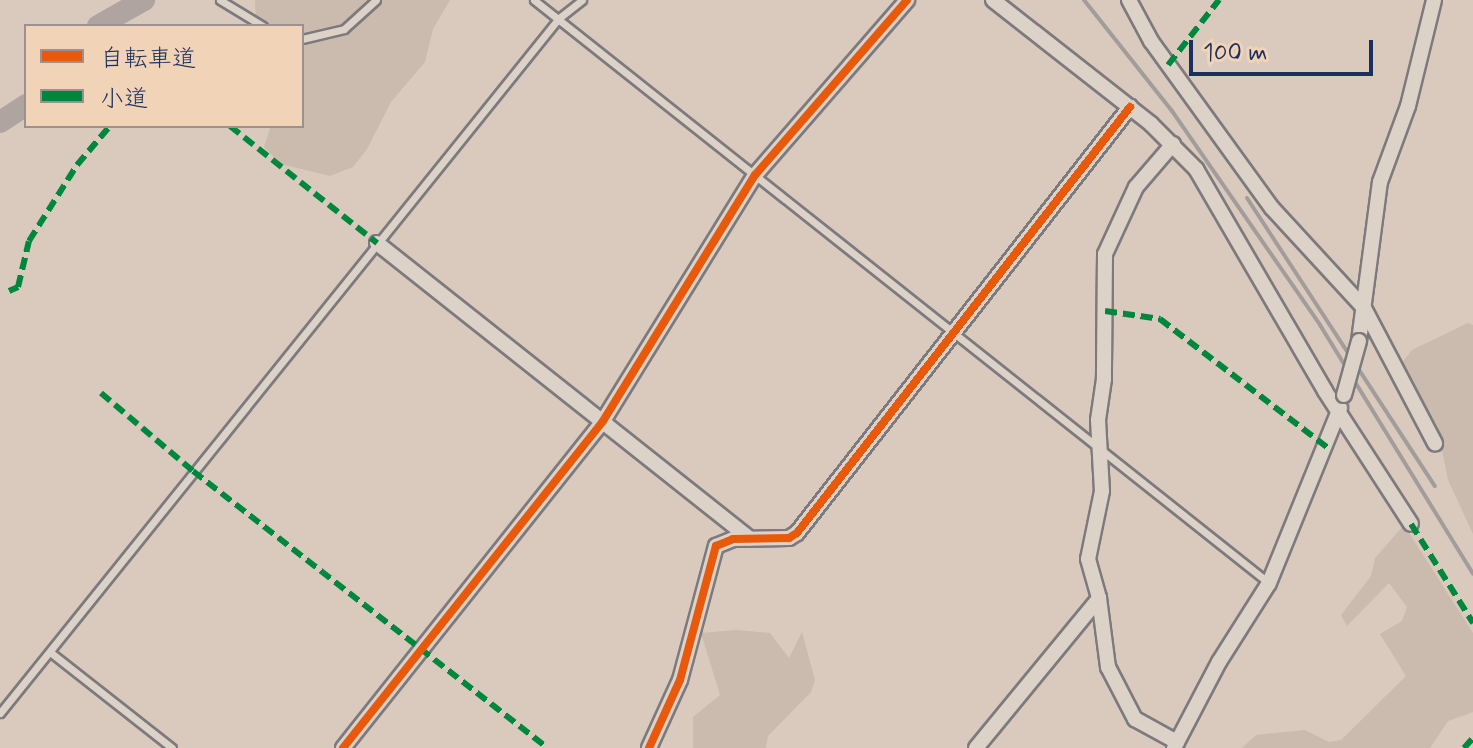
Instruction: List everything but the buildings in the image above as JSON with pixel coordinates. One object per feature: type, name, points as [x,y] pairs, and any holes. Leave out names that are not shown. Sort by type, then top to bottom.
[{"type":"street","points":[[343,748],[603,421],[755,175],[907,0]]},
{"type":"street","points":[[993,0],[1173,144],[1226,216],[1340,411],[1411,524]]},
{"type":"street","points":[[1129,0],[1151,41],[1272,208],[1364,308],[1435,443]]},
{"type":"street","points":[[1173,144],[1136,187],[1108,241],[1098,447],[1102,491],[1088,559],[1099,598],[1108,667],[1135,719],[1176,745],[1219,662],[1269,583],[1340,411],[1359,341],[1380,182],[1408,106],[1434,0]]},
{"type":"street","points":[[649,748],[684,667],[712,552],[724,540],[789,538],[797,533],[1130,107]]},
{"type":"street","points":[[377,243],[750,539]]},
{"type":"street","points":[[976,748],[1099,598]]},
{"type":"lane","points":[[220,0],[260,24]]},
{"type":"lane","points":[[304,39],[344,29],[376,0]]},
{"type":"lane","points":[[534,0],[951,334],[1269,583]]},
{"type":"lane","points":[[0,713],[559,18],[582,0]]},
{"type":"lane","points":[[50,652],[172,748]]},
{"type":"shaded area","points":[[255,0],[450,0],[433,29],[425,62],[391,102],[367,149],[353,167],[330,176],[281,164],[264,147],[270,128],[304,128],[304,24],[256,24]]},
{"type":"shaded area","points":[[1468,323],[1473,325],[1473,534],[1448,480],[1437,425],[1401,364],[1412,350]]},
{"type":"shaded area","points":[[1404,525],[1473,633],[1473,712],[1448,721],[1430,748],[1242,748],[1256,735],[1305,730],[1329,742],[1341,740],[1406,676],[1380,634],[1402,621],[1407,607],[1389,583],[1347,626],[1341,615],[1371,576],[1375,558]]},
{"type":"shaded area","points":[[736,630],[770,633],[789,658],[802,632],[815,680],[811,692],[768,736],[766,748],[693,748],[693,717],[720,695],[701,633]]},
{"type":"waterway","points":[[102,24],[144,0]]},
{"type":"waterway","points":[[0,122],[24,106]]},
{"type":"railway","points":[[1084,0],[1172,111],[1320,325],[1473,574]]},
{"type":"railway","points":[[1247,198],[1435,486]]},
{"type":"marked path","points":[[1168,65],[1219,0]]},
{"type":"marked path","points":[[9,291],[18,287],[29,241],[77,165],[108,128]]},
{"type":"marked path","points":[[233,128],[377,243]]},
{"type":"marked path","points":[[1105,311],[1160,319],[1328,448]]},
{"type":"marked path","points":[[101,393],[193,471],[547,748]]},
{"type":"marked path","points":[[1411,524],[1473,623]]},
{"type":"marked path","points":[[1464,748],[1473,738]]},
{"type":"cycle path","points":[[343,748],[603,421],[755,175],[907,0]]},
{"type":"cycle path","points":[[649,748],[680,680],[716,546],[733,539],[789,538],[797,533],[1130,107]]}]
